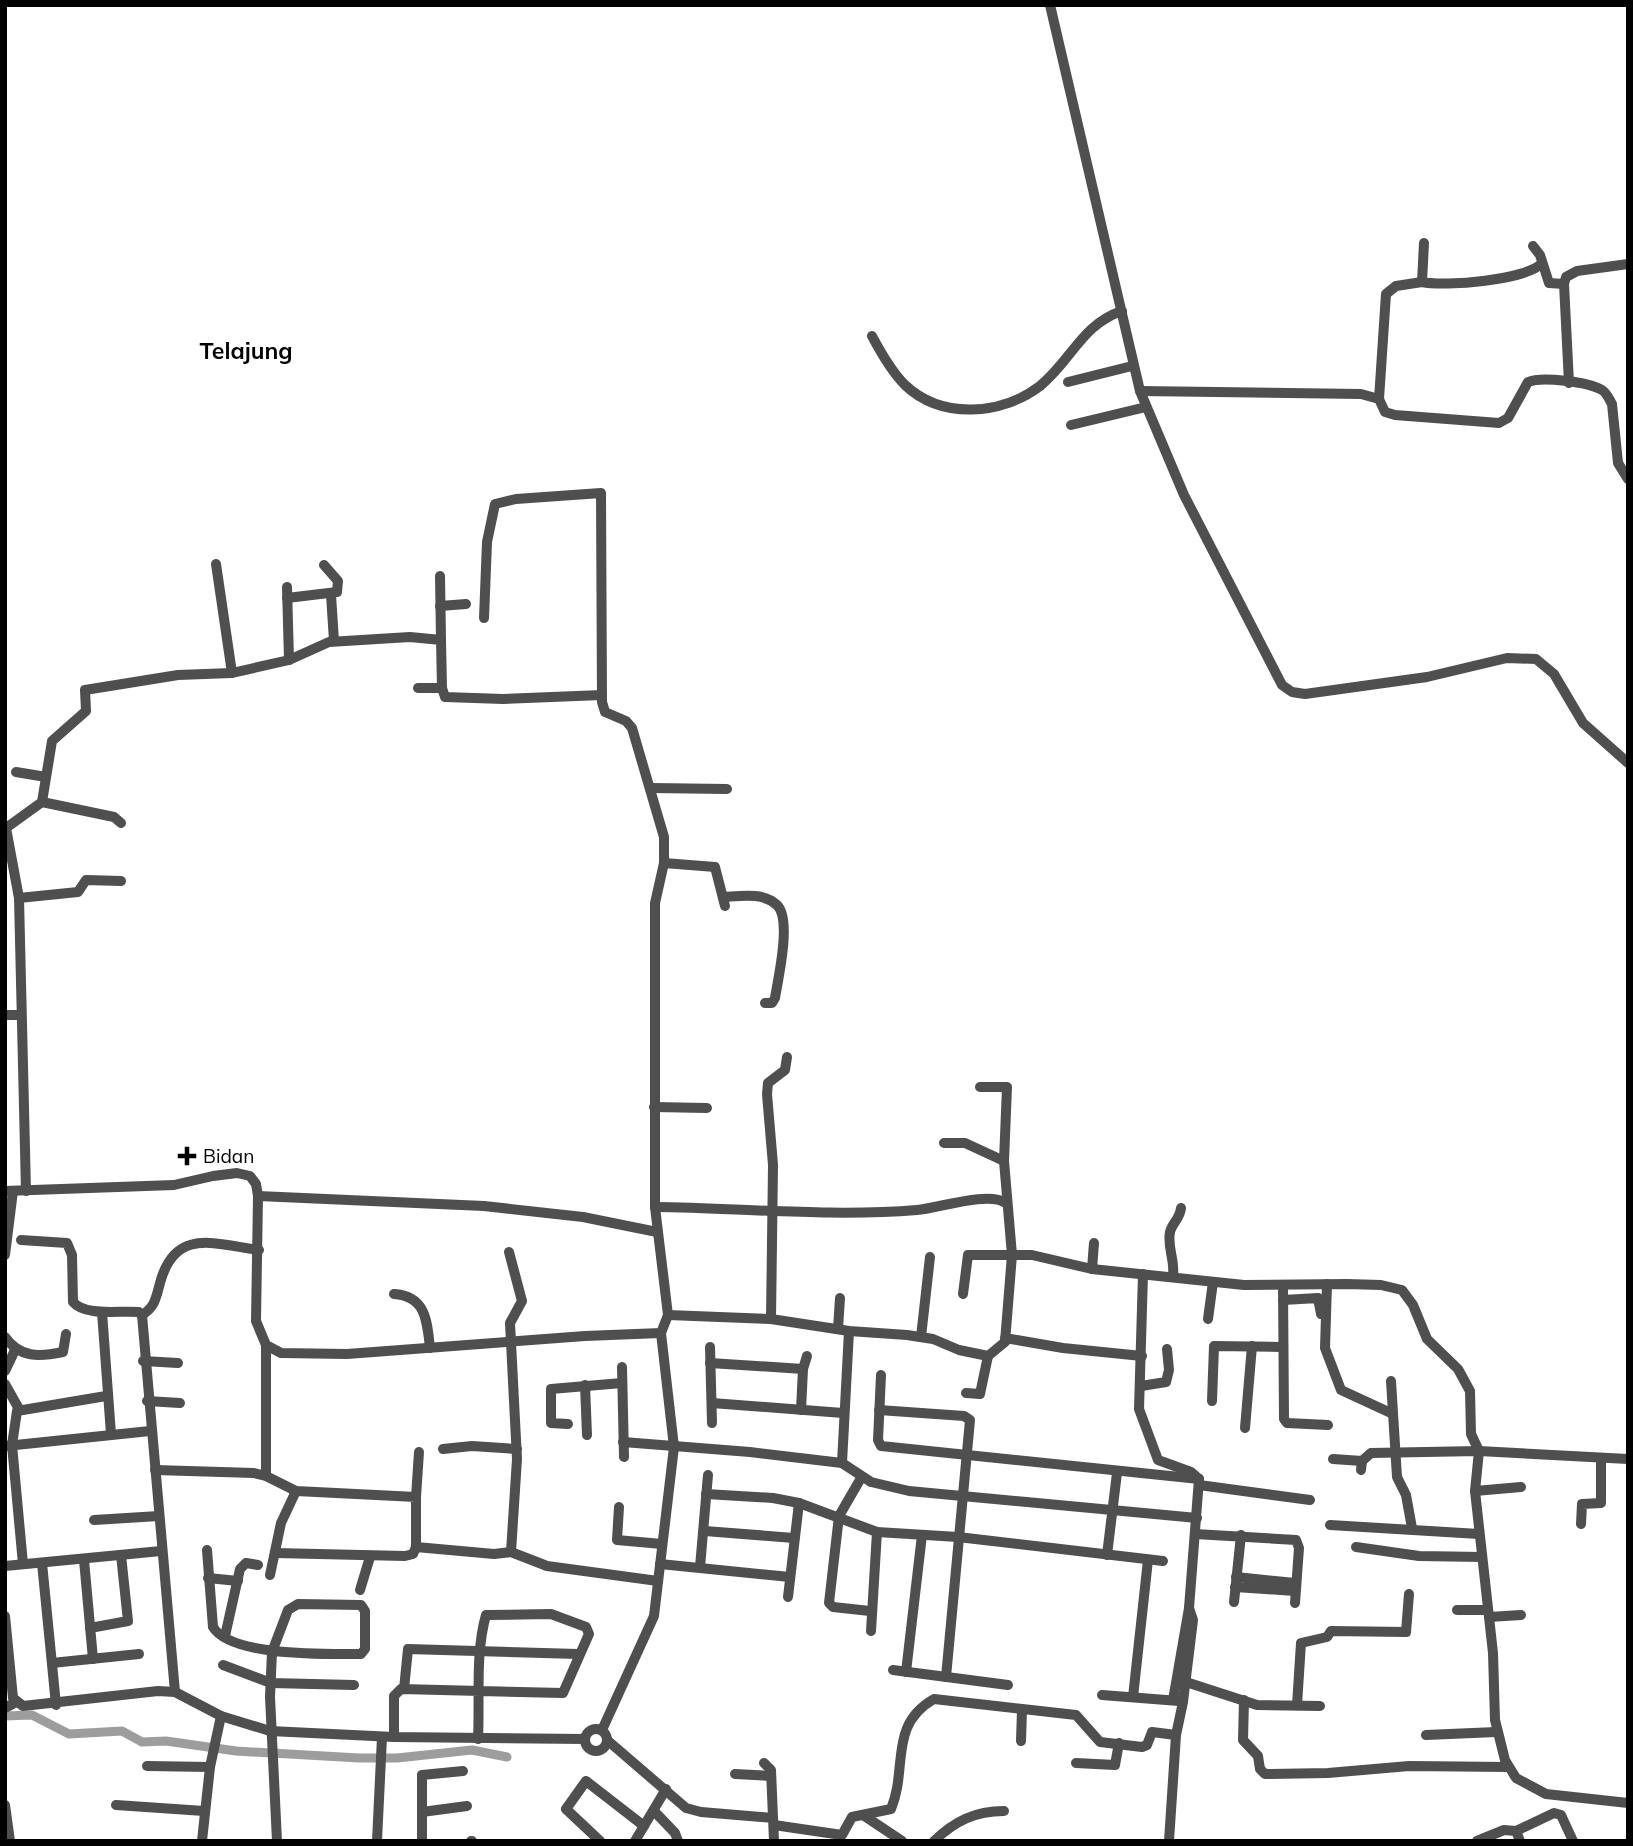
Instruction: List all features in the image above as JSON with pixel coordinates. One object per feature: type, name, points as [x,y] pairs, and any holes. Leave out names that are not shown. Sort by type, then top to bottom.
[{"type":"street","points":[[1051,5],[1122,311],[1132,366],[1140,391],[1184,495],[1282,685],[1292,692],[1305,694],[1427,677],[1507,658],[1536,659],[1554,674],[1583,723],[1628,763]]},
{"type":"street","points":[[1422,282],[1424,243]]},
{"type":"street","points":[[1533,246],[1549,283],[1564,284]]},
{"type":"street","points":[[1542,263],[1534,271],[1522,273],[1469,281],[1422,282],[1391,287],[1386,294],[1379,399],[1385,412],[1395,415],[1499,423],[1508,418],[1528,382],[1539,378],[1602,390],[1612,404],[1618,463],[1628,479]]},
{"type":"street","points":[[1569,383],[1564,284],[1571,273],[1628,264]]},
{"type":"street","points":[[872,336],[894,372],[912,391],[942,405],[983,410],[1009,402],[1041,384],[1098,320],[1122,311]]},
{"type":"street","points":[[1068,382],[1132,366]]},
{"type":"street","points":[[1140,391],[1361,394],[1379,399]]},
{"type":"street","points":[[1071,425],[1146,407]]},
{"type":"street","points":[[484,618],[487,542],[495,504],[516,499],[601,493],[602,695],[605,712],[626,721],[632,728],[664,837],[664,863],[655,903],[655,1207],[668,1315],[661,1333],[674,1447],[654,1616],[650,1630],[604,1735],[601,1749],[594,1750],[588,1746],[585,1739]]},
{"type":"street","points":[[216,564],[232,673]]},
{"type":"street","points":[[289,660],[287,593],[331,595],[337,592],[338,581],[324,565]]},
{"type":"street","points":[[440,576],[442,688],[445,697],[503,699],[602,695]]},
{"type":"street","points":[[331,595],[334,641]]},
{"type":"street","points":[[440,606],[466,604]]},
{"type":"street","points":[[26,1191],[19,898],[6,828],[42,802],[52,741],[83,715],[85,690],[178,675],[232,673],[289,660],[334,641],[410,638],[441,640]]},
{"type":"street","points":[[418,688],[442,688]]},
{"type":"street","points":[[16,772],[46,777]]},
{"type":"street","points":[[651,788],[727,789]]},
{"type":"street","points":[[42,802],[114,817],[121,823]]},
{"type":"street","points":[[664,863],[715,867],[724,902],[757,896],[778,906],[782,914],[779,975],[775,998],[772,1003],[765,1003]]},
{"type":"street","points":[[19,898],[78,892],[86,880],[121,881]]},
{"type":"street","points":[[5,1015],[21,1015]]},
{"type":"street","points":[[771,1319],[773,1165],[766,1094],[768,1083],[785,1070],[788,1057]]},
{"type":"street","points":[[966,1393],[980,1394],[988,1356],[1005,1338],[1013,1255],[1004,1161],[1007,1087],[981,1087]]},
{"type":"street","points":[[654,1107],[707,1108]]},
{"type":"street","points":[[943,1143],[965,1143],[974,1150],[1004,1161]]},
{"type":"street","points":[[5,1255],[9,1191],[174,1185],[237,1173],[254,1179],[258,1196],[259,1250],[254,1293],[256,1321],[266,1345],[266,1476]]},
{"type":"street","points":[[258,1196],[473,1205],[583,1217],[657,1232]]},
{"type":"street","points":[[655,1207],[873,1212],[919,1210],[982,1199],[1006,1202]]},
{"type":"street","points":[[1173,1276],[1175,1262],[1170,1250],[1170,1232],[1180,1218],[1181,1208]]},
{"type":"street","points":[[21,1240],[67,1243],[72,1255],[74,1304],[102,1312],[132,1311],[142,1315]]},
{"type":"street","points":[[142,1315],[154,1305],[167,1260],[184,1247],[197,1242],[259,1250]]},
{"type":"street","points":[[1092,1269],[1094,1243]]},
{"type":"street","points":[[509,1252],[522,1301],[510,1323],[517,1449],[511,1552]]},
{"type":"street","points":[[963,1294],[968,1255],[1032,1255],[1092,1269],[1213,1282],[1283,1286],[1381,1285],[1402,1290],[1427,1339],[1465,1380],[1470,1391],[1471,1434],[1479,1451],[1475,1491],[1488,1613],[1496,1732],[1508,1767],[1525,1784],[1546,1794],[1628,1803]]},
{"type":"street","points":[[921,1337],[930,1257]]},
{"type":"street","points":[[1143,1274],[1139,1415],[1156,1459],[1192,1472],[1199,1482],[1178,1701],[1169,1841]]},
{"type":"street","points":[[1208,1319],[1213,1282]]},
{"type":"street","points":[[1327,1284],[1325,1348],[1341,1390],[1392,1414]]},
{"type":"street","points":[[1283,1286],[1281,1346],[1285,1422],[1328,1425]]},
{"type":"street","points":[[394,1294],[414,1298],[421,1305],[427,1322],[430,1348]]},
{"type":"street","points":[[840,1298],[844,1330],[842,1464]]},
{"type":"street","points":[[1283,1300],[1318,1298],[1321,1318],[1325,1321]]},
{"type":"street","points":[[102,1312],[106,1396],[111,1434]]},
{"type":"street","points":[[142,1315],[147,1401],[175,1692]]},
{"type":"street","points":[[668,1315],[771,1319],[844,1330],[921,1337],[958,1350],[988,1356]]},
{"type":"street","points":[[266,1345],[281,1353],[347,1354],[661,1333]]},
{"type":"street","points":[[5,1337],[15,1350],[26,1355],[60,1353],[66,1348],[66,1335]]},
{"type":"street","points":[[1005,1338],[1063,1348],[1142,1356]]},
{"type":"street","points":[[1212,1401],[1214,1346],[1281,1346]]},
{"type":"street","points":[[1245,1428],[1252,1346]]},
{"type":"street","points":[[710,1347],[712,1423]]},
{"type":"street","points":[[1141,1386],[1166,1382],[1169,1370],[1167,1349]]},
{"type":"street","points":[[5,1371],[15,1350]]},
{"type":"street","points":[[801,1410],[803,1369],[807,1356]]},
{"type":"street","points":[[144,1361],[178,1363]]},
{"type":"street","points":[[710,1363],[803,1369]]},
{"type":"street","points":[[621,1367],[624,1457]]},
{"type":"street","points":[[881,1376],[878,1440],[881,1446],[967,1453],[1199,1482],[1310,1500]]},
{"type":"street","points":[[1391,1381],[1397,1477],[1406,1495],[1412,1528]]},
{"type":"street","points":[[568,1424],[551,1423],[551,1389],[622,1383]]},
{"type":"street","points":[[5,1384],[19,1409],[8,1446],[10,1484],[19,1526],[23,1564]]},
{"type":"street","points":[[585,1385],[587,1435]]},
{"type":"street","points":[[19,1409],[106,1396]]},
{"type":"street","points":[[147,1401],[180,1402]]},
{"type":"street","points":[[712,1404],[843,1413]]},
{"type":"street","points":[[879,1410],[968,1416],[967,1453],[946,1677]]},
{"type":"street","points":[[8,1446],[150,1431]]},
{"type":"street","points":[[623,1441],[750,1452],[842,1464],[861,1478],[909,1491],[1197,1518]]},
{"type":"street","points":[[443,1449],[472,1446],[517,1449]]},
{"type":"street","points":[[1333,1459],[1361,1465],[1371,1453],[1479,1451],[1601,1460],[1628,1459]]},
{"type":"street","points":[[275,1553],[410,1556],[416,1547],[419,1452]]},
{"type":"street","points":[[1581,1524],[1582,1504],[1601,1503],[1601,1460]]},
{"type":"street","points":[[155,1470],[188,1469],[266,1476],[296,1491],[416,1497]]},
{"type":"street","points":[[1107,1555],[1117,1473]]},
{"type":"street","points":[[700,1567],[708,1475]]},
{"type":"street","points":[[830,1606],[839,1516],[861,1478]]},
{"type":"street","points":[[1475,1491],[1521,1487]]},
{"type":"street","points":[[270,1574],[284,1514],[296,1491]]},
{"type":"street","points":[[706,1494],[773,1498],[799,1503],[877,1532],[958,1537],[1163,1561]]},
{"type":"street","points":[[788,1597],[799,1503]]},
{"type":"street","points":[[619,1507],[617,1540],[662,1544]]},
{"type":"street","points":[[94,1520],[159,1516]]},
{"type":"street","points":[[1330,1525],[1479,1534]]},
{"type":"street","points":[[5,1527],[19,1526]]},
{"type":"street","points":[[705,1531],[794,1538]]},
{"type":"street","points":[[871,1631],[870,1611],[877,1532]]},
{"type":"street","points":[[1195,1534],[1296,1540],[1299,1548],[1295,1603]]},
{"type":"street","points":[[906,1672],[922,1535]]},
{"type":"street","points":[[1234,1602],[1241,1535]]},
{"type":"street","points":[[416,1547],[494,1554],[511,1552],[547,1566],[658,1581]]},
{"type":"street","points":[[1356,1547],[1419,1556],[1482,1557]]},
{"type":"street","points":[[207,1550],[213,1627],[225,1636],[272,1652],[364,1653],[364,1607],[298,1604],[291,1607],[272,1652],[270,1731],[276,1841]]},
{"type":"street","points":[[5,1566],[161,1551]]},
{"type":"street","points":[[90,1628],[128,1621],[121,1555]]},
{"type":"street","points":[[360,1590],[370,1556]]},
{"type":"street","points":[[1133,1697],[1148,1559]]},
{"type":"street","points":[[84,1560],[93,1659]]},
{"type":"street","points":[[43,1563],[56,1705]]},
{"type":"street","points":[[660,1564],[790,1577]]},
{"type":"street","points":[[225,1636],[243,1565],[258,1566]]},
{"type":"street","points":[[208,1578],[238,1581]]},
{"type":"street","points":[[1236,1582],[1296,1587]]},
{"type":"street","points":[[1297,1706],[1301,1643],[1327,1637],[1331,1630],[1404,1633],[1408,1627],[1409,1594]]},
{"type":"street","points":[[816,1605],[870,1611]]},
{"type":"street","points":[[1178,1701],[1186,1682],[1194,1620],[1189,1608]]},
{"type":"street","points":[[1457,1610],[1521,1615]]},
{"type":"street","points":[[394,1738],[396,1691],[404,1689],[481,1690],[562,1693],[589,1629],[551,1614],[488,1614],[484,1621],[481,1653],[481,1690],[478,1739]]},
{"type":"street","points":[[5,1616],[9,1688],[16,1702],[23,1706],[56,1705],[158,1691],[175,1692],[220,1716],[270,1731],[394,1738],[585,1739]]},
{"type":"street","points":[[404,1689],[408,1649],[579,1654]]},
{"type":"street","points":[[52,1662],[139,1654]]},
{"type":"street","points":[[223,1665],[271,1684],[354,1685]]},
{"type":"street","points":[[893,1670],[1008,1685]]},
{"type":"street","points":[[1186,1682],[1266,1706],[1320,1706]]},
{"type":"street","points":[[1102,1695],[1178,1701]]},
{"type":"street","points":[[585,1739],[591,1730],[604,1735],[693,1810],[774,1821],[842,1835],[852,1817],[888,1811],[893,1806],[907,1726],[914,1714],[925,1704],[940,1698],[1076,1715],[1100,1742],[1142,1746],[1147,1745],[1152,1732],[1176,1735]]},
{"type":"street","points":[[1244,1700],[1243,1740],[1258,1756],[1260,1769],[1265,1774],[1328,1773],[1409,1766],[1508,1767]]},
{"type":"street","points":[[5,1708],[16,1702]]},
{"type":"street","points":[[1021,1741],[1022,1710]]},
{"type":"street","points":[[202,1841],[212,1753],[220,1716]]},
{"type":"street","points":[[1426,1735],[1496,1732]]},
{"type":"street","points":[[377,1841],[382,1737]]},
{"type":"street","points":[[1076,1763],[1115,1765],[1119,1743]]},
{"type":"street","points":[[764,1763],[771,1770],[774,1841]]},
{"type":"street","points":[[147,1766],[210,1767]]},
{"type":"street","points":[[422,1841],[422,1776],[463,1771]]},
{"type":"street","points":[[735,1774],[771,1776]]},
{"type":"street","points":[[600,1841],[566,1809],[586,1781],[643,1826]]},
{"type":"street","points":[[635,1841],[666,1789]]},
{"type":"street","points":[[116,1805],[204,1811]]},
{"type":"street","points":[[422,1812],[467,1806]]},
{"type":"street","points":[[5,1807],[10,1841]]},
{"type":"street","points":[[654,1811],[675,1833],[678,1841]]},
{"type":"street","points":[[934,1841],[948,1827],[966,1818],[983,1811],[1004,1811]]},
{"type":"street","points":[[1477,1841],[1504,1829],[1518,1836],[1554,1813],[1561,1815],[1573,1841]]},
{"type":"street","points":[[863,1815],[902,1841]]},
{"type":"waterway","points":[[5,1716],[32,1715],[69,1734],[122,1731],[142,1742],[166,1741],[236,1751],[397,1758],[472,1750],[507,1757]]},
{"type":"place","name":"Bidan","points":[[187,1156]]},
{"type":"district","name":"Telajung","points":[[246,351]]}]
